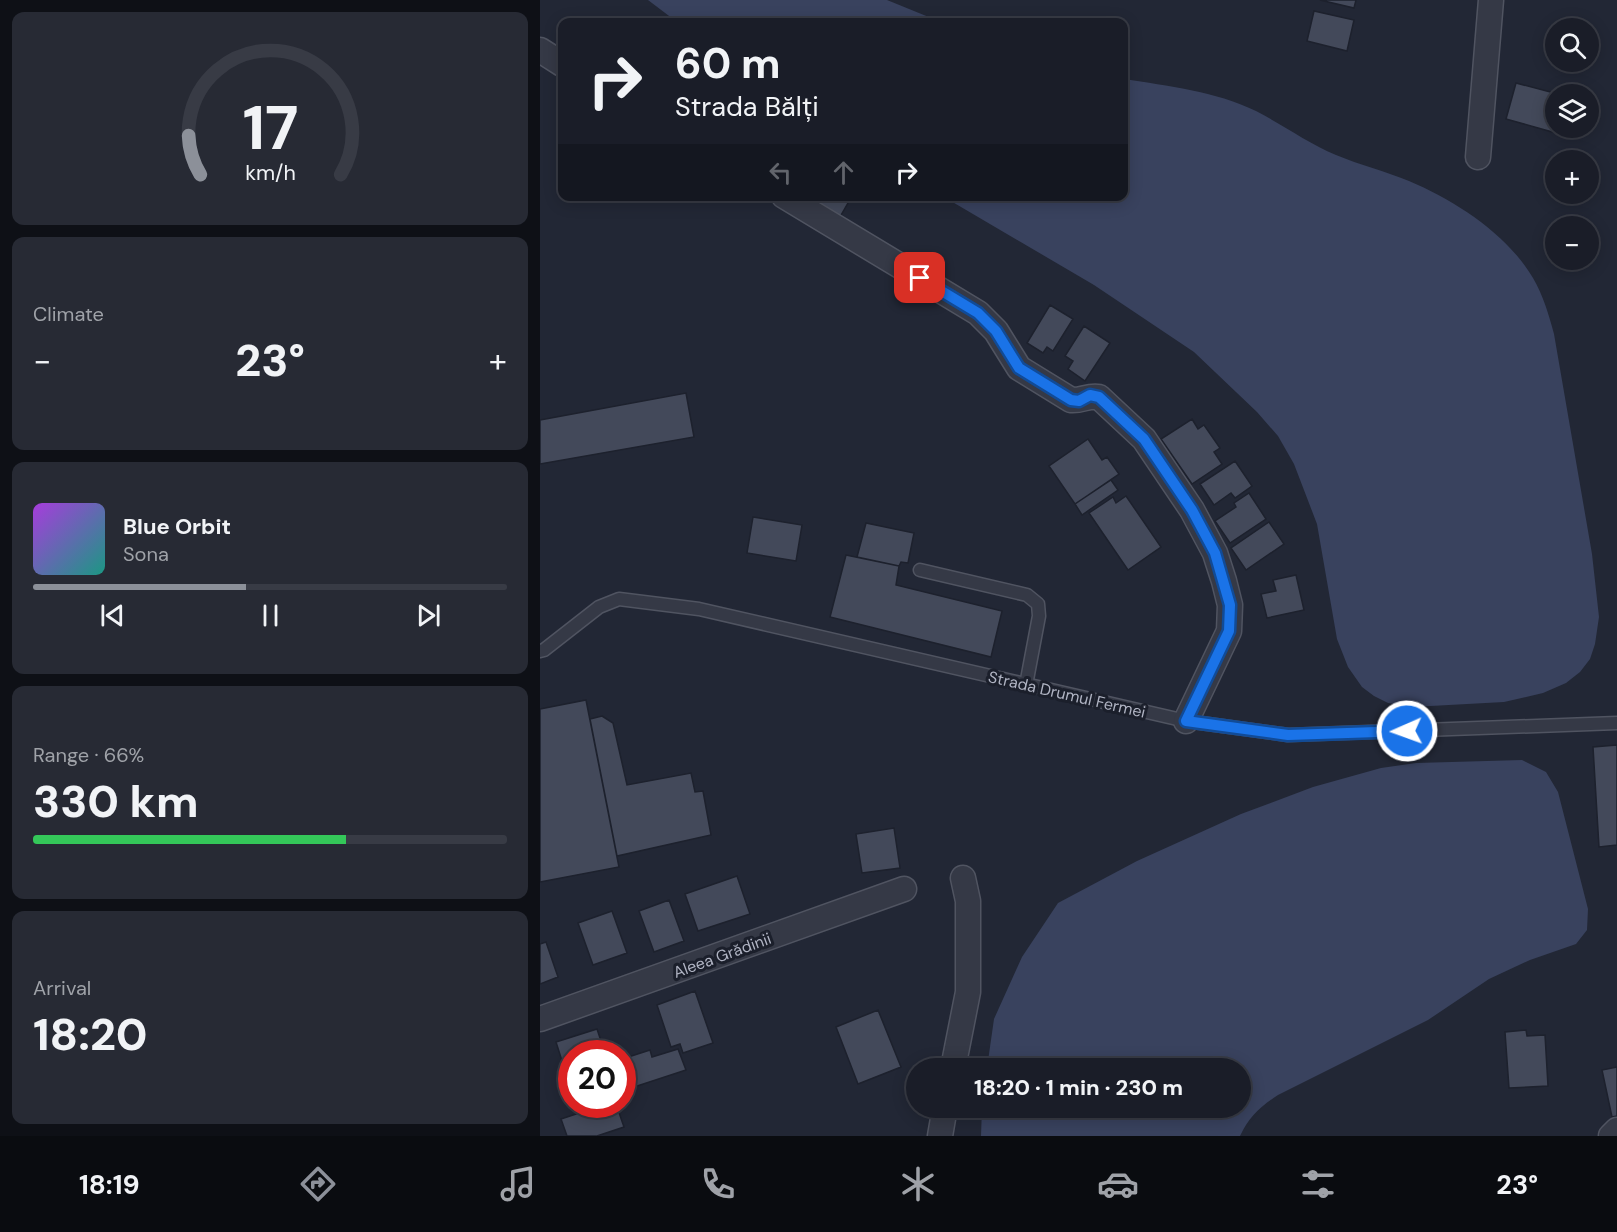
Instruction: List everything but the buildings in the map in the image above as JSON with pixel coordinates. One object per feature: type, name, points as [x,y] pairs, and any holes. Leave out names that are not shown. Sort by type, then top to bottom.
[{"type":"street","points":[[1478,158],[1491,0]]},
{"type":"street","points":[[540,50],[558,61]]},
{"type":"street","points":[[792,201],[978,313],[996,331],[1019,368],[1071,400],[1079,401],[1090,395],[1099,397],[1144,439],[1192,510],[1215,553],[1230,605],[1229,631],[1186,721]]},
{"type":"street","points":[[955,1058],[968,992],[968,900],[963,878]]},
{"type":"street","name":"Aleea Grădinii","points":[[540,1019],[904,889]]},
{"type":"street","points":[[940,1136],[943,1118]]},
{"type":"street","points":[[1611,1136],[1617,1130]]},
{"type":"lane","points":[[920,570],[1027,595],[1038,604],[1039,616],[1026,685]]},
{"type":"lane","name":"Strada Drumul Fermei","points":[[540,651],[598,608],[619,599],[699,609],[1186,721],[1288,735],[1617,723]]},
{"type":"water","points":[[648,0],[887,0],[931,18],[672,18]]},
{"type":"water","points":[[1128,80],[1191,90],[1240,104],[1336,155],[1427,189],[1479,220],[1509,247],[1533,278],[1548,312],[1554,334],[1592,554],[1599,617],[1590,659],[1580,672],[1566,683],[1543,693],[1504,702],[1412,707],[1388,703],[1362,687],[1348,667],[1337,639],[1317,524],[1294,464],[1278,436],[1257,412],[1194,352],[1094,285],[951,201],[1128,201]]},
{"type":"water","points":[[1522,760],[1546,772],[1558,792],[1588,909],[1587,930],[1576,944],[1530,960],[1489,979],[1428,1020],[1278,1095],[1256,1113],[1240,1136],[981,1136],[982,1118],[1251,1118],[1251,1058],[988,1058],[994,1019],[1022,957],[1058,903],[1137,861],[1241,814],[1313,787],[1381,768],[1416,763]]},
{"type":"route","points":[[920,278],[978,313],[996,331],[1019,368],[1071,400],[1079,401],[1090,395],[1099,397],[1110,406],[1144,439],[1192,510],[1215,553],[1230,605],[1229,631],[1186,721],[1288,735],[1407,731]]}]
